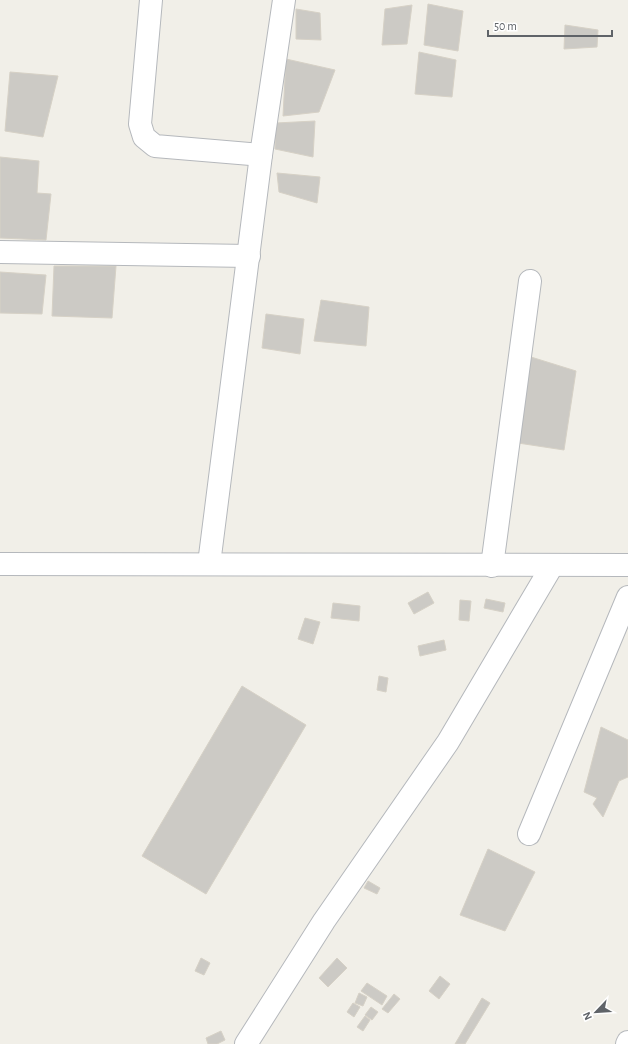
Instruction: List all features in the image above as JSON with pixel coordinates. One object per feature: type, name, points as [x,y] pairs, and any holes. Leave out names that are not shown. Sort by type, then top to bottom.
[{"type":"street","points":[[150,0],[140,124],[144,137],[155,146],[261,155]]},
{"type":"street","points":[[209,564],[261,155],[284,0]]},
{"type":"street","points":[[0,252],[248,256]]},
{"type":"street","points":[[492,566],[530,281]]},
{"type":"street","points":[[0,564],[492,566],[628,565]]},
{"type":"street","points":[[246,1044],[324,921],[448,742],[552,566]]},
{"type":"street","points":[[529,834],[628,597]]},
{"type":"building","points":[[428,4],[463,11],[458,51],[424,45]]},
{"type":"building","points":[[412,5],[407,44],[382,45],[385,9]]},
{"type":"building","points":[[296,9],[320,13],[321,40],[296,39]]},
{"type":"building","points":[[565,25],[598,30],[597,47],[564,49]]},
{"type":"building","points":[[419,52],[456,60],[452,97],[415,94]]},
{"type":"building","points":[[286,59],[335,70],[319,112],[283,116]]},
{"type":"building","points":[[10,72],[58,76],[43,137],[5,131]]},
{"type":"building","points":[[315,121],[313,157],[275,149],[276,123]]},
{"type":"building","points":[[0,157],[39,161],[37,193],[51,194],[46,240],[0,238]]},
{"type":"building","points":[[277,173],[320,177],[317,203],[279,192]]},
{"type":"building","points":[[54,266],[116,266],[112,318],[52,316]]},
{"type":"building","points":[[0,272],[46,275],[42,314],[0,313]]},
{"type":"building","points":[[321,300],[369,307],[366,346],[314,341]]},
{"type":"building","points":[[266,314],[304,319],[300,354],[262,348]]},
{"type":"building","points":[[531,357],[576,371],[564,450],[518,443]]},
{"type":"building","points":[[428,592],[434,603],[414,614],[408,603]]},
{"type":"building","points":[[486,599],[505,603],[503,612],[484,608]]},
{"type":"building","points":[[460,600],[471,601],[469,621],[459,620]]},
{"type":"building","points":[[333,603],[360,606],[359,621],[331,618]]},
{"type":"building","points":[[305,618],[320,622],[313,644],[298,639]]},
{"type":"building","points":[[444,640],[446,650],[420,656],[418,646]]},
{"type":"building","points":[[379,676],[388,678],[386,692],[377,690]]},
{"type":"building","points":[[242,686],[306,725],[206,894],[142,856]]},
{"type":"building","points":[[601,727],[628,740],[628,777],[619,781],[603,817],[593,804],[597,798],[584,792]]},
{"type":"building","points":[[488,849],[535,872],[505,931],[460,915]]},
{"type":"building","points":[[368,881],[380,888],[377,894],[364,888]]},
{"type":"building","points":[[201,958],[210,963],[204,975],[195,971]]},
{"type":"building","points":[[337,958],[347,968],[328,987],[319,978]]},
{"type":"building","points":[[440,976],[450,984],[439,999],[429,991]]},
{"type":"building","points":[[367,983],[387,996],[382,1005],[361,991]]},
{"type":"building","points":[[359,993],[367,997],[363,1006],[355,1003]]},
{"type":"building","points":[[394,994],[400,999],[388,1013],[382,1009]]},
{"type":"building","points":[[482,998],[490,1003],[465,1044],[455,1044]]},
{"type":"building","points":[[353,1003],[360,1007],[354,1017],[347,1012]]},
{"type":"building","points":[[371,1007],[378,1012],[372,1020],[365,1015]]},
{"type":"building","points":[[365,1016],[370,1020],[363,1031],[357,1027]]},
{"type":"building","points":[[221,1031],[225,1040],[217,1044],[208,1044],[206,1038]]}]
